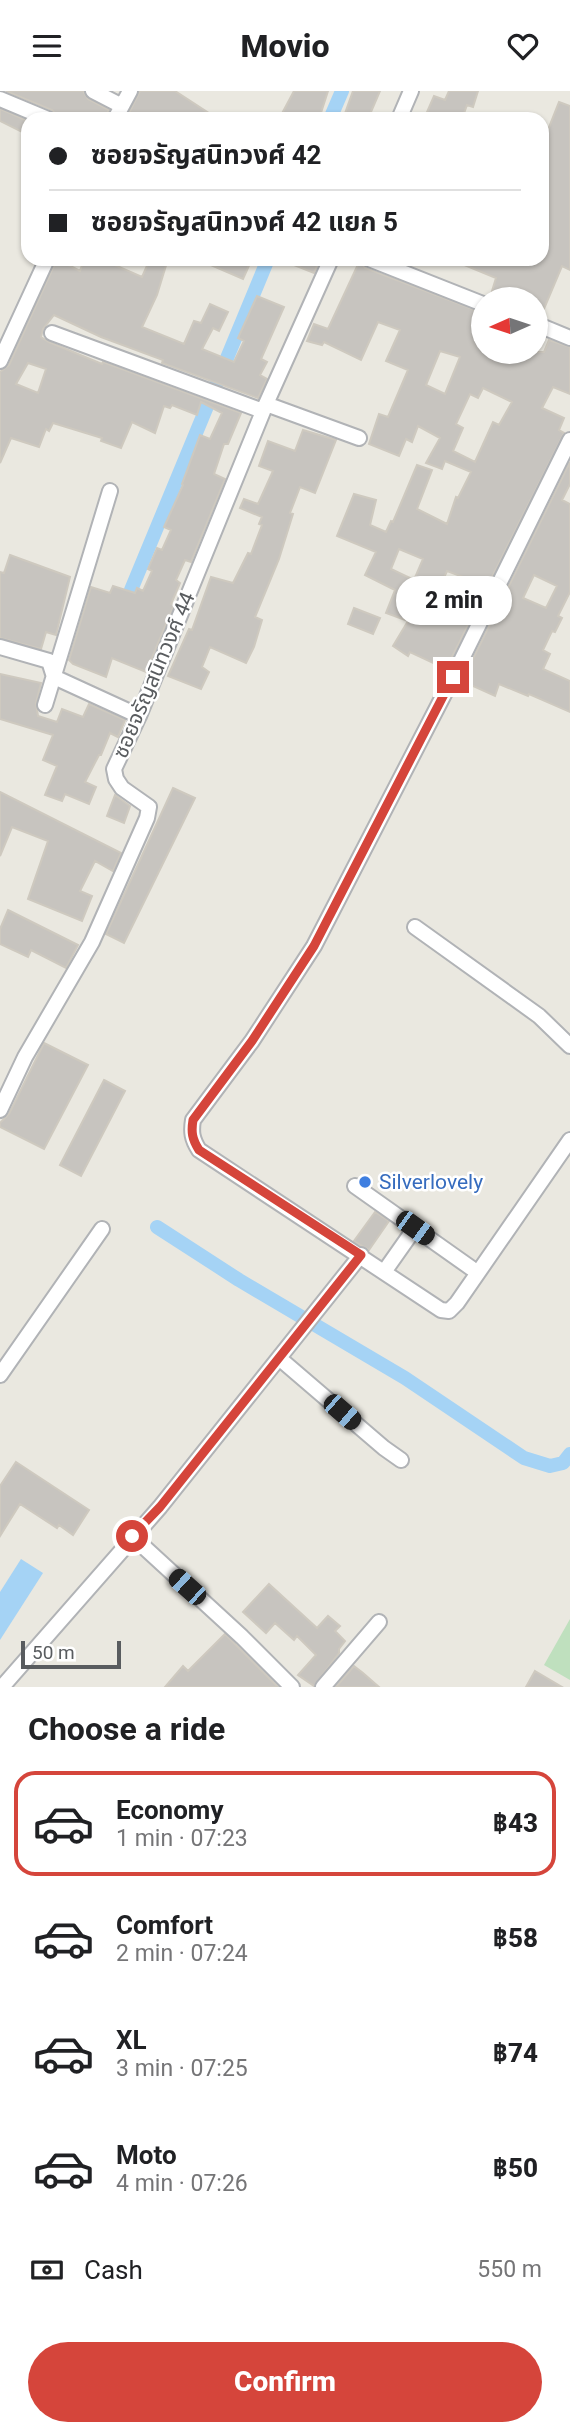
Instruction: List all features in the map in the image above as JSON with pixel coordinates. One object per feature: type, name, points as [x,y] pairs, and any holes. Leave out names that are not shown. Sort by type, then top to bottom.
[{"type":"street","points":[[93,91],[119,112],[130,91]]},
{"type":"street","points":[[402,112],[411,91]]},
{"type":"street","points":[[0,99],[31,112]]},
{"type":"street","points":[[0,361],[44,266]]},
{"type":"street","name":"ซอยจรัญสนิทวงศ์ 44","points":[[0,1110],[25,1057],[92,942],[147,818],[149,807],[122,788],[114,769],[139,716],[265,408],[328,266]]},
{"type":"street","points":[[387,266],[471,299]]},
{"type":"street","points":[[548,329],[570,338]]},
{"type":"street","points":[[52,333],[215,392],[359,438]]},
{"type":"street","points":[[570,440],[453,677],[314,946],[252,1041],[193,1120],[193,1140],[199,1150],[441,1310],[449,1311],[570,1140]]},
{"type":"street","points":[[45,705],[110,491]]},
{"type":"street","points":[[0,647],[49,661],[54,677],[139,716]]},
{"type":"street","points":[[415,927],[539,1016],[570,1046]]},
{"type":"street","points":[[355,1186],[471,1268]]},
{"type":"street","points":[[384,1272],[415,1228]]},
{"type":"street","points":[[0,1375],[102,1229]]},
{"type":"street","points":[[2,1687],[160,1507],[361,1255]]},
{"type":"street","points":[[279,1358],[401,1460]]},
{"type":"street","points":[[132,1536],[243,1637],[292,1687]]},
{"type":"street","points":[[323,1687],[379,1622]]},
{"type":"green space","points":[[570,1619],[570,1680],[544,1665]]},
{"type":"water","points":[[21,1559],[43,1573],[0,1640],[0,1592]]},
{"type":"building","points":[[6,91],[83,91],[88,99],[109,110],[54,112]]},
{"type":"building","points":[[140,91],[175,91],[207,112],[130,112]]},
{"type":"building","points":[[294,91],[328,91],[321,112],[283,112]]},
{"type":"building","points":[[353,91],[380,91],[371,112],[346,112]]},
{"type":"building","points":[[449,91],[478,91],[473,107],[467,105],[464,112],[427,112],[434,96],[445,100]]},
{"type":"building","points":[[559,102],[570,106],[570,270],[562,266],[548,299],[548,287],[493,287],[496,278],[467,266],[549,266],[549,127]]},
{"type":"building","points":[[0,109],[21,118],[21,132],[0,121]]},
{"type":"building","points":[[54,266],[70,266],[80,271],[82,266],[117,266],[142,277],[147,266],[166,266],[157,295],[142,327],[184,344],[194,321],[201,323],[210,304],[228,312],[219,331],[213,328],[202,349],[234,362],[244,341],[238,338],[257,296],[284,307],[261,359],[267,362],[260,375],[267,379],[258,398],[162,363],[163,360],[101,337],[54,315],[43,329],[41,337],[49,342],[102,364],[103,362],[241,413],[228,444],[224,444],[214,474],[225,479],[191,562],[185,560],[176,580],[180,583],[171,604],[174,605],[146,672],[112,658],[106,677],[69,660],[91,587],[110,593],[113,586],[135,593],[137,588],[143,591],[152,571],[148,569],[157,548],[162,550],[171,530],[164,527],[183,485],[200,435],[210,439],[222,413],[201,402],[197,415],[172,405],[170,408],[164,406],[155,433],[132,422],[121,448],[101,441],[102,438],[53,423],[49,431],[46,429],[39,447],[11,438],[0,463],[0,372],[9,365]],"holes":[[[28,363],[46,369],[38,393],[16,384]]]},
{"type":"building","points":[[213,266],[249,266],[243,279]]},
{"type":"building","points":[[296,266],[317,266],[314,273]]},
{"type":"building","points":[[357,266],[364,266],[471,308],[471,364],[548,364],[549,340],[570,347],[570,394],[553,387],[542,408],[564,418],[559,430],[564,433],[446,669],[410,652],[408,656],[393,646],[408,621],[386,613],[395,590],[365,575],[376,552],[337,536],[354,494],[376,500],[370,525],[386,532],[391,521],[393,522],[417,465],[432,470],[417,509],[447,524],[456,497],[458,498],[471,472],[445,461],[442,469],[426,463],[440,438],[418,426],[412,442],[406,439],[399,456],[369,444],[379,414],[388,417],[408,370],[386,361],[400,330],[378,322],[361,360],[324,342],[322,345],[307,341],[314,324],[328,329]],"holes":[[[440,351],[460,357],[445,394],[426,385]],[[483,388],[512,402],[499,425],[493,422],[475,462],[453,451],[463,428],[456,424],[470,394],[478,398]],[[399,549],[423,559],[414,580],[391,569]],[[447,571],[466,578],[458,597],[439,589]]]},
{"type":"building","points":[[303,430],[336,440],[315,493],[300,487],[290,513],[293,514],[279,559],[255,617],[262,620],[246,663],[210,647],[202,667],[209,672],[201,689],[168,676],[189,629],[192,630],[211,577],[233,583],[248,553],[251,554],[262,525],[259,524],[262,517],[240,508],[244,499],[258,504],[273,471],[259,466],[268,441],[295,451]]},
{"type":"building","points":[[570,462],[570,484],[562,500],[570,504],[570,592],[558,616],[562,618],[543,650],[550,654],[543,669],[570,681],[570,712],[499,684],[495,696],[462,681]],"holes":[[[534,575],[557,586],[546,608],[523,598]]]},
{"type":"building","points":[[10,555],[70,577],[56,635],[46,632],[41,649],[0,638],[0,572],[4,573]]},
{"type":"building","points":[[354,608],[380,618],[373,634],[348,624]]},
{"type":"building","points":[[0,674],[41,683],[36,703],[38,716],[57,722],[62,709],[83,717],[89,704],[125,720],[118,737],[110,733],[85,782],[96,787],[89,804],[65,794],[62,801],[45,795],[57,766],[43,760],[53,735],[0,719]]},
{"type":"building","points":[[173,788],[195,798],[124,943],[106,934]]},
{"type":"building","points":[[0,792],[121,853],[113,871],[95,861],[80,891],[92,896],[82,921],[28,899],[48,841],[12,827],[0,856]]},
{"type":"building","points":[[115,795],[130,806],[124,823],[107,816]]},
{"type":"building","points":[[8,910],[78,945],[66,968],[31,950],[28,957],[0,944],[0,929]]},
{"type":"building","points":[[44,1043],[88,1065],[44,1149],[0,1127],[0,1123],[9,1114]]},
{"type":"building","points":[[104,1080],[125,1091],[81,1176],[60,1165]]},
{"type":"building","points":[[375,1212],[389,1221],[369,1250],[354,1241]]},
{"type":"building","points":[[16,1462],[89,1510],[73,1535],[20,1504],[0,1536],[0,1486]]},
{"type":"building","points":[[269,1584],[317,1628],[328,1616],[340,1626],[335,1631],[345,1641],[314,1686],[298,1675],[316,1655],[297,1636],[294,1640],[275,1623],[266,1633],[243,1612]]},
{"type":"building","points":[[225,1634],[278,1687],[165,1687],[183,1666],[188,1671]]},
{"type":"building","points":[[354,1666],[363,1673],[379,1687],[336,1687]]},
{"type":"building","points":[[535,1671],[562,1687],[526,1687]]},
{"type":"waterway","points":[[333,112],[342,91]]},
{"type":"waterway","points":[[131,590],[265,266]]},
{"type":"waterway","points":[[157,1227],[239,1280],[405,1378],[524,1458],[550,1466],[563,1463],[570,1454]]},
{"type":"place","name":"Silverlovely","points":[[365,1182]]},
{"type":"route","points":[[132,1536],[160,1507],[361,1255],[199,1150],[191,1131],[193,1120],[252,1041],[314,946],[453,677]]}]
